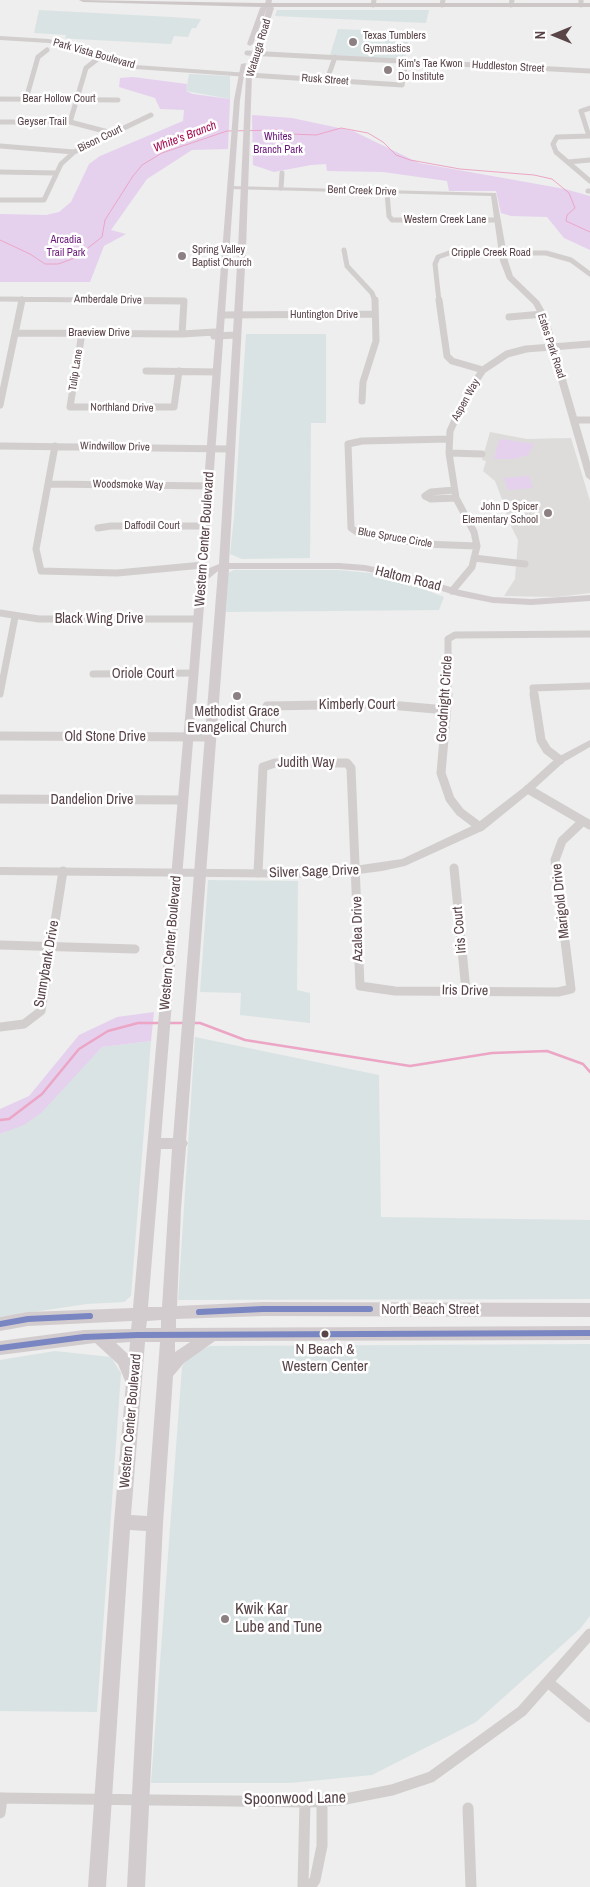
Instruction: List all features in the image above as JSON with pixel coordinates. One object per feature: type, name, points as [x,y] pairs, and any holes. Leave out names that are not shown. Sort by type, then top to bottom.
[{"type":"main road","points":[[83,0],[581,3],[590,5]]},
{"type":"main road","name":"Western Center Boulevard","points":[[97,1887],[122,1522],[202,579],[236,114],[245,75],[247,52],[263,8],[269,2]]},
{"type":"main road","name":"Watauga Road","points":[[245,188],[247,114],[245,75],[256,53],[270,9],[269,2]]},
{"type":"main road","points":[[232,170],[246,170]]},
{"type":"main road","name":"Western Center Boulevard","points":[[136,1887],[174,1209],[181,1143],[209,737],[224,566],[237,335],[241,315],[245,188]]},
{"type":"main road","points":[[204,551],[213,562],[224,566]]},
{"type":"main road","points":[[202,579],[210,571],[224,566]]},
{"type":"main road","name":"Haltom Road","points":[[224,566],[355,567],[408,577],[476,597],[517,602],[590,598]]},
{"type":"main road","points":[[198,619],[210,615],[220,607]]},
{"type":"main road","points":[[198,619],[212,630],[217,638]]},
{"type":"main road","points":[[154,1144],[181,1143]]},
{"type":"main road","name":"North Beach Street","points":[[0,1324],[28,1319],[263,1309],[590,1310]]},
{"type":"main road","points":[[373,1310],[374,1333]]},
{"type":"main road","name":"North Beach Street","points":[[0,1348],[98,1337],[138,1335],[590,1333]]},
{"type":"main road","points":[[166,1373],[180,1358],[214,1334]]},
{"type":"main road","points":[[98,1337],[123,1359],[134,1385]]},
{"type":"main road","points":[[122,1522],[155,1524]]},
{"type":"street","name":"Park Vista Boulevard","points":[[0,38],[49,41],[142,68],[245,75]]},
{"type":"street","points":[[26,99],[38,57],[47,50]]},
{"type":"street","name":"Huddleston Street","points":[[247,52],[590,71]]},
{"type":"street","points":[[70,122],[86,68],[100,57]]},
{"type":"street","points":[[327,80],[335,57]]},
{"type":"street","name":"Rusk Street","points":[[245,75],[402,85],[406,61]]},
{"type":"street","name":"Bear Hollow Court","points":[[0,99],[118,100]]},
{"type":"street","points":[[590,108],[581,111],[590,136],[560,136],[554,139],[556,152],[590,181]]},
{"type":"street","name":"Bison Court","points":[[44,200],[61,164],[74,152],[151,114]]},
{"type":"street","name":"Geyser Trail","points":[[0,122],[70,122],[112,133]]},
{"type":"street","points":[[0,146],[32,147],[74,152]]},
{"type":"street","points":[[568,162],[590,160]]},
{"type":"street","points":[[0,172],[56,173]]},
{"type":"street","points":[[281,188],[282,173]]},
{"type":"street","name":"Bent Creek Drive","points":[[231,188],[494,194]]},
{"type":"street","name":"Western Creek Lane","points":[[387,193],[389,216],[392,220],[497,220]]},
{"type":"street","name":"Estes Park Road","points":[[494,194],[502,252],[510,277],[543,314],[590,477]]},
{"type":"street","points":[[0,200],[44,200]]},
{"type":"street","points":[[344,250],[347,266],[372,293],[375,301],[376,341],[363,382],[362,401]]},
{"type":"street","name":"Cripple Creek Road","points":[[483,370],[463,365],[447,356],[442,328],[436,260],[444,253],[502,252],[554,254],[571,260],[590,274]]},
{"type":"street","points":[[346,280],[358,277]]},
{"type":"street","name":"Amberdale Drive","points":[[0,299],[184,301],[182,334]]},
{"type":"street","points":[[0,405],[22,299]]},
{"type":"street","name":"Huntington Drive","points":[[222,315],[249,317],[376,314]]},
{"type":"street","points":[[509,317],[543,314]]},
{"type":"street","name":"Braeview Drive","points":[[15,333],[237,335]]},
{"type":"street","name":"Tulip Lane","points":[[70,406],[82,333]]},
{"type":"street","name":"Aspen Way","points":[[477,546],[474,532],[456,498],[454,490],[449,439],[458,411],[483,370],[507,354],[526,349],[590,344]]},
{"type":"street","points":[[146,371],[217,372]]},
{"type":"street","name":"Northland Drive","points":[[70,406],[174,407],[178,371]]},
{"type":"street","points":[[574,420],[590,420]]},
{"type":"street","name":"Blue Spruce Circle","points":[[449,439],[362,441],[348,444],[351,528],[352,531],[364,534],[423,544],[477,546]]},
{"type":"street","name":"Windwillow Drive","points":[[0,446],[211,448],[230,450]]},
{"type":"street","points":[[55,446],[36,549],[41,571],[117,573],[174,566],[203,565]]},
{"type":"street","points":[[449,453],[482,454]]},
{"type":"street","name":"Woodsmoke Way","points":[[48,484],[208,486]]},
{"type":"street","points":[[454,490],[431,492],[425,496],[431,499],[456,498]]},
{"type":"street","name":"Daffodil Court","points":[[98,528],[111,526],[206,526]]},
{"type":"street","points":[[452,591],[468,576],[477,546]]},
{"type":"street","points":[[474,558],[525,564]]},
{"type":"street","name":"Black Wing Drive","points":[[0,613],[15,617],[39,619],[198,619]]},
{"type":"street","points":[[0,694],[15,617]]},
{"type":"street","name":"Goodnight Circle","points":[[480,827],[460,812],[445,789],[441,766],[449,678],[448,639],[451,636],[590,634]]},
{"type":"street","name":"Oriole Court","points":[[93,674],[194,674]]},
{"type":"street","points":[[560,760],[547,750],[542,740],[533,688],[590,686]]},
{"type":"street","name":"Kimberly Court","points":[[267,706],[379,704],[446,710]]},
{"type":"street","name":"Old Stone Drive","points":[[0,736],[209,737]]},
{"type":"street","name":"Silver Sage Drive","points":[[0,871],[355,872],[405,862],[480,827],[528,790],[560,760],[590,744]]},
{"type":"street","name":"Judith Way","points":[[258,873],[262,771],[266,764],[275,763],[337,763],[350,765],[355,872]]},
{"type":"street","points":[[528,790],[586,824]]},
{"type":"street","name":"Dandelion Drive","points":[[0,799],[183,800]]},
{"type":"street","name":"Marigold Drive","points":[[571,989],[555,860],[562,841],[586,824]]},
{"type":"street","name":"Iris Court","points":[[454,868],[466,991]]},
{"type":"street","name":"Sunnybank Drive","points":[[0,1027],[24,1024],[41,1011],[63,871]]},
{"type":"street","name":"Azalea Drive","points":[[355,872],[360,986]]},
{"type":"street","points":[[0,945],[135,949]]},
{"type":"street","name":"Iris Drive","points":[[360,986],[395,990],[558,992],[571,989]]},
{"type":"street","name":"Spoonwood Lane","points":[[1,1798],[322,1801],[362,1797],[392,1790],[431,1777],[522,1711],[549,1683],[590,1634]]},
{"type":"street","points":[[549,1683],[571,1699],[590,1717]]},
{"type":"street","points":[[0,1813],[1,1798]]},
{"type":"street","points":[[304,1887],[305,1801]]},
{"type":"street","points":[[310,1887],[315,1880],[322,1846],[322,1801]]},
{"type":"street","points":[[468,1808],[471,1887]]},
{"type":"shaded area","points":[[39,10],[201,19],[196,28],[192,28],[188,37],[174,36],[171,44],[75,39],[65,38],[66,35],[34,33]]},
{"type":"shaded area","points":[[277,10],[429,10],[426,23],[275,16]]},
{"type":"shaded area","points":[[338,29],[410,32],[405,60],[330,55]]},
{"type":"shaded area","points":[[189,74],[230,76],[230,99],[186,91]]},
{"type":"shaded area","points":[[246,334],[326,334],[326,423],[311,423],[310,558],[242,559],[230,554]]},
{"type":"shaded area","name":"John D Spicer Elementary School","points":[[490,432],[527,439],[571,438],[590,501],[590,593],[557,597],[504,596],[515,579],[518,540],[507,518],[495,481],[483,471],[486,461],[482,460]]},
{"type":"shaded area","points":[[234,570],[338,570],[370,573],[402,581],[444,597],[439,610],[226,612],[228,573]]},
{"type":"shaded area","points":[[208,880],[298,881],[297,990],[310,993],[310,1023],[240,1015],[241,993],[200,992]]},
{"type":"shaded area","points":[[195,1037],[379,1075],[381,1217],[590,1220],[590,1299],[178,1300]]},
{"type":"shaded area","points":[[151,1041],[131,1296],[124,1302],[87,1304],[0,1317],[0,1134],[6,1132],[84,1065],[102,1047]]},
{"type":"shaded area","points":[[590,1344],[590,1616],[580,1629],[476,1722],[372,1775],[290,1783],[151,1783],[182,1367],[190,1354],[210,1346]]},
{"type":"shaded area","points":[[55,1351],[111,1357],[121,1373],[97,1712],[0,1711],[0,1360]]},
{"type":"green space","name":"Arcadia Trail Park","points":[[133,77],[187,84],[186,91],[193,94],[230,99],[228,149],[192,150],[147,179],[111,230],[126,234],[104,246],[90,282],[0,282],[0,214],[46,215],[59,212],[71,202],[89,164],[100,156],[183,121],[184,110],[160,109],[155,98],[119,87],[120,78]]},
{"type":"green space","name":"Whites Branch Park","points":[[252,115],[292,118],[353,131],[419,163],[565,189],[590,196],[590,250],[564,238],[547,217],[511,216],[501,213],[496,191],[449,191],[447,181],[383,172],[327,171],[326,164],[274,172],[253,165]]},
{"type":"green space","points":[[499,440],[534,444],[528,455],[513,459],[494,459]]},
{"type":"green space","points":[[529,476],[533,488],[508,490],[504,478]]},
{"type":"green space","points":[[154,1012],[151,1041],[102,1047],[41,1113],[24,1125],[0,1134],[0,1109],[29,1096],[79,1035],[117,1017]]},
{"type":"waterway","name":"White's Branch","points":[[0,240],[30,254],[45,264],[58,264],[75,258],[102,237],[105,220],[133,176],[142,165],[162,153],[227,131],[280,130],[291,134],[316,135],[341,128],[368,133],[383,142],[396,155],[410,160],[460,169],[534,175],[552,179],[569,193],[575,208],[567,215],[566,221],[590,232]]},
{"type":"waterway","points":[[0,1120],[9,1119],[42,1094],[79,1049],[108,1031],[138,1023],[160,1023]]},
{"type":"waterway","points":[[168,1023],[185,1023]]},
{"type":"waterway","points":[[193,1023],[200,1023],[245,1040],[410,1066],[492,1053],[547,1051],[583,1064],[590,1072]]},
{"type":"transit line","points":[[199,1312],[263,1309],[370,1309]]},
{"type":"transit line","points":[[0,1324],[28,1319],[90,1316]]},
{"type":"transit line","points":[[0,1348],[84,1337],[138,1335],[590,1333]]},
{"type":"place","name":"Texas Tumblers Gymnastics","points":[[353,42]]},
{"type":"place","name":"Kim's Tae Kwon Do Institute","points":[[388,70]]},
{"type":"place","name":"Spring Valley Baptist Church","points":[[182,256]]},
{"type":"place","name":"John D Spicer Elementary School","points":[[548,513]]},
{"type":"place","name":"Methodist Grace Evangelical Church","points":[[237,696]]},
{"type":"place","name":"N Beach & Western Center","points":[[325,1334]]},
{"type":"place","name":"Kwik Kar Lube and Tune","points":[[225,1619]]}]
